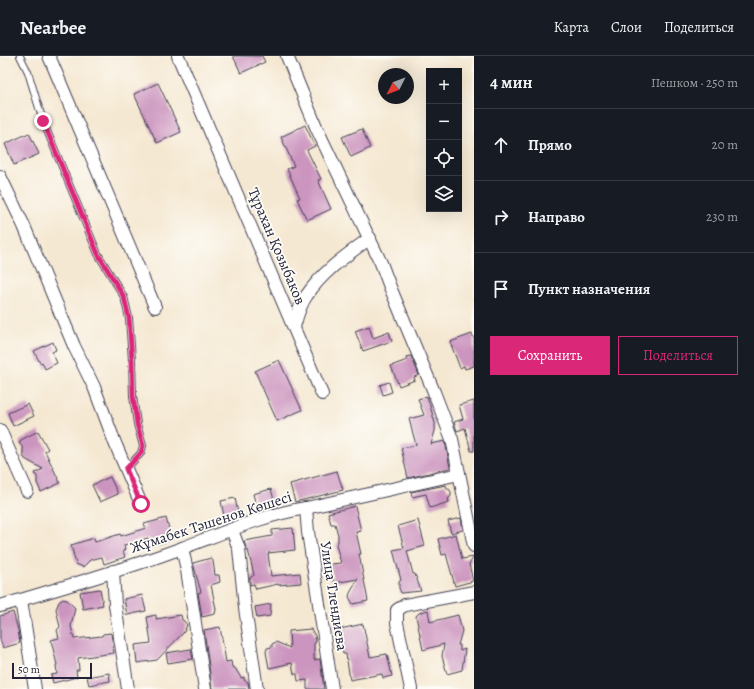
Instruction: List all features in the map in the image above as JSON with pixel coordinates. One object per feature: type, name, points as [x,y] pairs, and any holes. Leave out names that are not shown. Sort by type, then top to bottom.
[{"type":"street","points":[[49,56],[155,307]]},
{"type":"street","name":"Тұрахан Қозыбаков","points":[[178,56],[322,394]]},
{"type":"street","points":[[287,56],[317,129],[370,238],[452,439],[474,546]]},
{"type":"street","points":[[0,176],[24,226],[74,346],[94,387],[141,504]]},
{"type":"street","points":[[294,327],[299,310],[306,295],[336,263],[370,238]]},
{"type":"street","points":[[0,430],[27,491]]},
{"type":"street","name":"Жұмабек Тәшенов Көшесі","points":[[0,606],[113,571],[285,512],[459,474]]},
{"type":"street","name":"Улица Тлендиева","points":[[306,508],[308,532],[332,689]]},
{"type":"street","points":[[232,530],[239,549],[245,608],[257,689]]},
{"type":"street","points":[[182,548],[187,570],[205,689]]},
{"type":"street","points":[[113,571],[115,605],[128,689]]},
{"type":"street","points":[[411,689],[397,623],[397,610],[405,605],[474,592]]},
{"type":"street","points":[[21,600],[34,689]]},
{"type":"lane","points":[[20,56],[28,72],[43,121],[98,254],[124,297],[129,318],[133,396],[137,424],[143,446],[141,453],[126,469]]},
{"type":"building","points":[[233,56],[262,56],[265,62],[241,73]]},
{"type":"building","points":[[158,83],[181,132],[157,143],[134,94]]},
{"type":"building","points":[[305,125],[315,146],[307,150],[321,179],[318,180],[331,209],[307,220],[297,199],[300,198],[287,169],[294,166],[281,137]]},
{"type":"building","points":[[362,129],[370,148],[351,157],[342,137]]},
{"type":"building","points":[[29,133],[39,154],[14,165],[5,144]]},
{"type":"building","points":[[369,326],[373,338],[389,332],[392,341],[363,351],[355,331]]},
{"type":"building","points":[[472,334],[474,339],[474,366],[465,369],[464,366],[460,368],[450,342]]},
{"type":"building","points":[[53,342],[56,350],[52,352],[57,363],[45,369],[34,351]]},
{"type":"building","points":[[411,356],[419,375],[414,377],[415,380],[399,386],[391,366],[407,360],[406,357]]},
{"type":"building","points":[[279,360],[302,410],[277,421],[255,371]]},
{"type":"building","points":[[389,382],[392,392],[383,395],[380,385]]},
{"type":"building","points":[[427,396],[435,423],[435,431],[431,444],[445,441],[450,468],[408,478],[401,448],[416,445],[409,419],[424,415],[418,399]]},
{"type":"building","points":[[474,401],[474,451],[471,451],[465,428],[457,431],[454,422],[463,419],[459,405]]},
{"type":"building","points":[[28,404],[34,416],[13,426],[8,413]]},
{"type":"building","points":[[38,431],[48,449],[45,451],[60,483],[41,492],[35,473],[43,469],[25,459],[23,456],[23,448],[19,443],[21,440]]},
{"type":"building","points":[[337,471],[343,490],[295,502],[290,484]]},
{"type":"building","points":[[110,477],[118,494],[100,502],[92,485]]},
{"type":"building","points":[[446,485],[447,489],[451,492],[451,496],[448,499],[449,502],[430,508],[426,494],[412,497],[411,492]]},
{"type":"building","points":[[271,489],[276,507],[258,512],[253,494]]},
{"type":"building","points":[[235,498],[239,518],[225,521],[221,501]]},
{"type":"building","points":[[355,506],[361,531],[356,532],[368,601],[353,604],[349,597],[358,579],[334,583],[331,564],[341,563],[336,545],[338,542],[338,535],[335,524],[331,524],[328,513]]},
{"type":"building","points":[[166,518],[172,540],[150,546],[148,538],[124,545],[125,549],[123,551],[125,557],[104,564],[102,557],[90,560],[83,567],[76,564],[71,545],[94,538],[95,542],[120,534],[121,536],[146,528],[144,524]]},
{"type":"building","points":[[461,518],[463,530],[451,533],[448,521]]},
{"type":"building","points":[[418,520],[425,546],[407,551],[413,574],[415,574],[421,591],[401,593],[399,582],[401,580],[393,550],[404,548],[398,526]]},
{"type":"building","points":[[293,528],[295,550],[268,553],[271,576],[300,573],[301,583],[278,584],[256,589],[254,584],[250,585],[250,578],[254,575],[248,550],[247,551],[244,541],[272,536],[272,530]]},
{"type":"building","points":[[456,534],[462,559],[474,557],[469,564],[473,581],[455,586],[446,554],[442,555],[438,539]]},
{"type":"building","points":[[211,558],[213,561],[215,575],[219,575],[220,582],[211,585],[216,609],[215,614],[202,617],[198,593],[201,592],[193,563]]},
{"type":"building","points":[[100,589],[103,605],[83,609],[80,592]]},
{"type":"building","points":[[142,595],[146,611],[127,615],[124,599]]},
{"type":"building","points":[[62,599],[67,600],[75,608],[71,626],[74,639],[102,636],[103,634],[111,633],[114,653],[78,658],[79,670],[76,670],[77,677],[53,683],[51,675],[57,674],[57,665],[51,640],[59,638],[57,630],[60,627],[56,609]]},
{"type":"building","points":[[271,604],[270,616],[257,618],[255,607]]},
{"type":"building","points":[[428,610],[430,622],[458,615],[462,631],[458,645],[460,645],[460,651],[465,649],[462,670],[447,674],[442,656],[444,644],[423,650],[416,616],[419,613]]},
{"type":"building","points":[[13,612],[20,643],[3,648],[0,639],[0,616]]},
{"type":"building","points":[[156,615],[156,619],[181,615],[182,620],[187,625],[184,632],[157,660],[137,663],[135,645],[151,643],[147,617]]},
{"type":"building","points":[[363,624],[370,657],[387,654],[392,676],[383,678],[382,674],[350,680],[346,654],[343,654],[339,634],[340,629]]},
{"type":"building","points":[[220,627],[226,662],[231,661],[232,667],[235,668],[241,678],[244,677],[244,680],[248,682],[249,689],[212,689],[204,630]]},
{"type":"building","points":[[311,629],[316,641],[314,644],[314,660],[320,659],[324,689],[307,689],[307,680],[298,681],[297,674],[294,674],[292,663],[269,668],[266,652],[267,648],[272,647],[272,644],[276,642],[290,648],[289,631]]},
{"type":"building","points":[[191,649],[193,659],[168,663],[166,653]]},
{"type":"building","points":[[109,673],[110,681],[89,685],[87,677]]},
{"type":"route","points":[[43,121],[98,254],[124,297],[129,318],[133,396],[137,424],[143,446],[141,453],[126,469],[141,504]]}]
